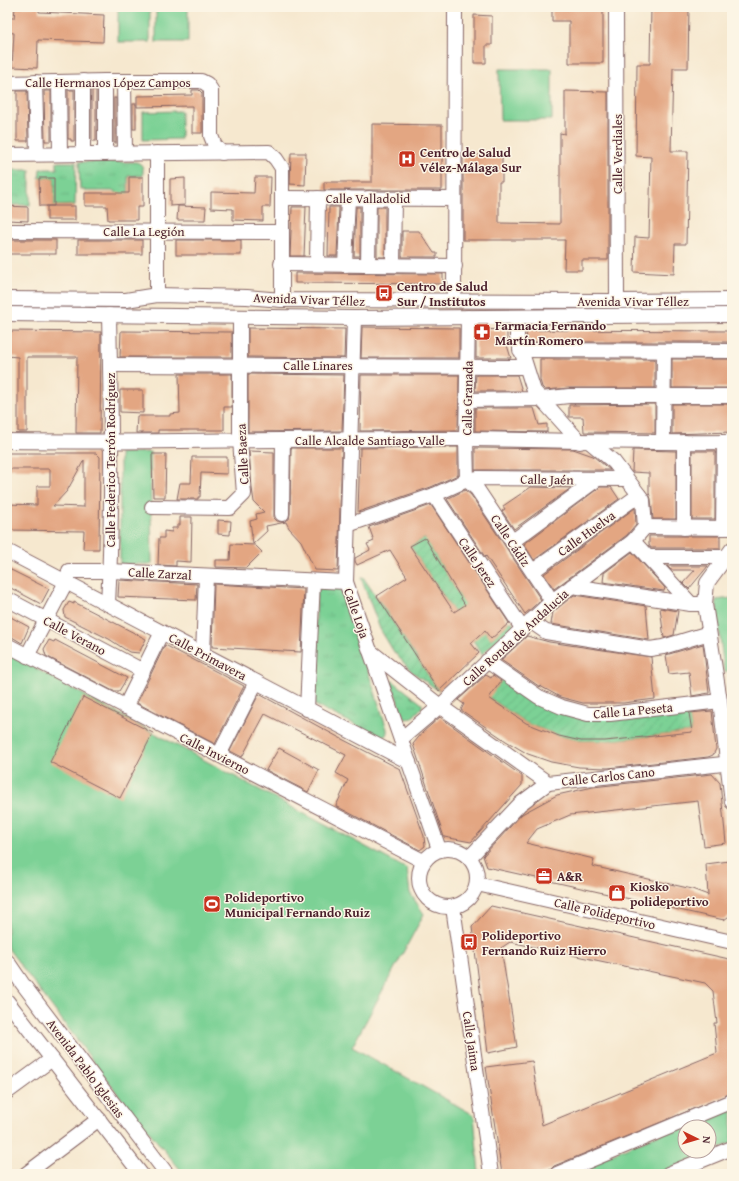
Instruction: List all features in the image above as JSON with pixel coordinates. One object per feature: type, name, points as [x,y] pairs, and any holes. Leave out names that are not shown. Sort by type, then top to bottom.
[{"type":"street","points":[[454,7],[454,300]]},
{"type":"street","name":"Calle Verdiales","points":[[616,7],[618,301]]},
{"type":"street","points":[[83,81],[83,154]]},
{"type":"street","name":"Calle Hermanos López Campos","points":[[7,83],[83,81],[201,81],[207,84],[211,90],[211,136],[215,146],[222,153]]},
{"type":"street","points":[[105,81],[106,154]]},
{"type":"street","points":[[124,81],[125,153]]},
{"type":"street","points":[[35,82],[37,154]]},
{"type":"street","points":[[59,82],[60,154]]},
{"type":"street","points":[[7,155],[269,152],[282,168],[282,300]]},
{"type":"street","points":[[157,153],[157,295]]},
{"type":"street","name":"Calle Valladolid","points":[[282,198],[454,199]]},
{"type":"street","points":[[317,264],[318,198]]},
{"type":"street","points":[[345,265],[348,198]]},
{"type":"street","points":[[368,265],[369,198]]},
{"type":"street","points":[[392,265],[394,199]]},
{"type":"street","name":"Calle La Legión","points":[[7,231],[282,232]]},
{"type":"street","points":[[281,264],[454,266]]},
{"type":"street","name":"Avenida Vivar Téllez","points":[[7,299],[126,300],[157,295],[247,297],[282,300],[732,300]]},
{"type":"street","name":"Avenida Vivar Téllez","points":[[7,314],[354,318],[732,315]]},
{"type":"street","name":"Calle Federico Terrón Rodríguez","points":[[108,604],[110,571],[111,442],[109,315]]},
{"type":"street","name":"Calle Baeza","points":[[152,507],[230,508],[244,494],[240,440],[240,316]]},
{"type":"street","name":"Calle Granada","points":[[468,317],[466,440],[468,480]]},
{"type":"street","points":[[517,317],[517,337],[534,391],[556,416],[585,442],[614,462],[643,500],[645,527],[728,528],[728,442]]},
{"type":"street","name":"Calle Loja","points":[[354,318],[346,582],[439,849]]},
{"type":"street","points":[[520,350],[732,351]]},
{"type":"street","points":[[663,442],[664,351]]},
{"type":"street","name":"Calle Linares","points":[[110,365],[526,367]]},
{"type":"street","points":[[467,400],[541,399],[569,396],[732,396]]},
{"type":"street","points":[[549,441],[557,430],[558,425],[556,416]]},
{"type":"street","name":"Calle Alcalde Santiago Valle","points":[[7,441],[111,442],[240,440],[466,440],[728,442]]},
{"type":"street","points":[[282,514],[283,440]]},
{"type":"street","points":[[684,442],[684,528]]},
{"type":"street","name":"Calle Jaén","points":[[348,525],[434,495],[468,480],[477,478],[596,480],[627,479]]},
{"type":"street","name":"Calle Cádiz","points":[[468,480],[513,541],[552,601]]},
{"type":"street","points":[[513,541],[596,480]]},
{"type":"street","name":"Calle Jerez","points":[[434,495],[526,625]]},
{"type":"street","name":"Calle Huelva","points":[[533,571],[639,495]]},
{"type":"street","name":"Calle Ronda de Andalucia","points":[[401,739],[440,706],[552,601],[633,541],[645,527]]},
{"type":"street","points":[[633,541],[691,604]]},
{"type":"street","name":"Calle Primavera","points":[[7,551],[409,762]]},
{"type":"street","points":[[648,557],[729,553]]},
{"type":"street","points":[[729,553],[707,583],[705,604],[730,763],[732,802]]},
{"type":"street","name":"Calle Zarzal","points":[[27,656],[66,582],[69,571],[110,571],[346,582]]},
{"type":"street","points":[[203,654],[206,576]]},
{"type":"street","points":[[307,708],[313,581]]},
{"type":"street","points":[[572,586],[691,604],[705,604]]},
{"type":"street","name":"Calle Verano","points":[[7,599],[143,671]]},
{"type":"street","points":[[526,625],[546,632],[650,649],[663,647],[709,633]]},
{"type":"street","points":[[125,707],[162,632]]},
{"type":"street","name":"Calle Invierno","points":[[7,646],[423,861]]},
{"type":"street","name":"Calle Carlos Cano","points":[[370,651],[440,706],[548,783],[730,763]]},
{"type":"street","name":"Calle La Peseta","points":[[487,661],[539,697],[562,707],[588,714],[610,714],[720,701]]},
{"type":"street","points":[[219,755],[256,682]]},
{"type":"street","points":[[470,857],[520,804],[548,783]]},
{"type":"street","points":[[439,849],[456,849],[470,857],[475,865],[478,875],[477,884],[472,895],[464,903],[453,907],[442,907],[431,902],[423,894],[419,883],[419,872],[423,861],[430,854],[439,849]]},
{"type":"street","name":"Calle Polideportivo","points":[[477,884],[732,942]]},
{"type":"street","name":"Calle Jaima","points":[[453,907],[491,1174]]},
{"type":"street","name":"Avenida Pablo Iglesias","points":[[7,961],[22,983],[167,1174]]},
{"type":"street","name":"Avenida Pablo Iglesias","points":[[7,1001],[141,1174]]},
{"type":"street","points":[[7,1092],[52,1059]]},
{"type":"street","points":[[557,1174],[732,1101]]},
{"type":"street","points":[[26,1174],[99,1119]]},
{"type":"street","points":[[668,1174],[732,1148]]},
{"type":"green space","points":[[118,7],[150,7],[150,42],[118,42]]},
{"type":"green space","points":[[156,7],[188,7],[188,42],[156,42]]},
{"type":"green space","points":[[499,69],[552,69],[552,120],[500,120]]},
{"type":"green space","points":[[181,111],[181,139],[143,140],[143,112]]},
{"type":"green space","points":[[57,162],[76,162],[75,205],[54,206],[54,178],[39,178],[40,169],[57,169]]},
{"type":"green space","points":[[79,162],[136,162],[142,165],[143,176],[128,176],[128,204],[116,204],[116,191],[84,191],[84,189],[80,189]]},
{"type":"green space","points":[[7,170],[30,170],[30,205],[7,205]]},
{"type":"green space","points":[[150,452],[152,564],[120,564],[120,453]]},
{"type":"green space","points":[[427,537],[428,543],[461,598],[491,639],[511,621],[514,625],[482,654],[410,546]]},
{"type":"green space","points":[[363,577],[439,691],[411,671],[394,652],[380,629],[361,578]]},
{"type":"green space","points":[[317,586],[340,586],[387,729],[387,734],[382,738],[313,704]]},
{"type":"green space","points":[[732,598],[732,671],[724,672],[716,600]]},
{"type":"green space","name":"Polideportivo Municipal Fernando Ruiz","points":[[7,653],[407,869],[410,893],[424,914],[352,1047],[474,1115],[479,1174],[184,1174],[117,1093],[7,947]]},
{"type":"green space","points":[[504,677],[555,709],[689,709],[692,732],[605,741],[581,741],[559,736],[526,723],[488,697]]},
{"type":"green space","points":[[393,681],[422,704],[422,707],[416,714],[409,719],[404,718],[391,682]]},
{"type":"green space","points":[[732,1104],[732,1143],[717,1149],[717,1119],[696,1119]]},
{"type":"green space","points":[[677,1127],[677,1159],[694,1159],[658,1174],[563,1174]]},
{"type":"building","points":[[15,7],[39,7],[39,12],[104,15],[103,42],[38,40],[37,68],[12,67],[14,33],[7,32],[7,18],[14,18]]},
{"type":"building","points":[[552,7],[603,7],[603,63],[569,63],[569,21],[552,21]]},
{"type":"building","points":[[651,7],[689,7],[688,68],[673,68],[671,151],[688,151],[686,244],[675,244],[674,274],[634,272],[635,237],[649,238],[651,157],[636,156],[637,64],[650,64]]},
{"type":"building","points":[[474,15],[492,16],[492,45],[486,45],[486,63],[474,63]]},
{"type":"building","points":[[68,90],[74,90],[74,141],[68,139]]},
{"type":"building","points":[[92,90],[96,90],[96,141],[92,141]]},
{"type":"building","points":[[192,90],[199,90],[202,93],[202,133],[192,133],[192,106],[137,107],[137,96],[192,95]]},
{"type":"building","points":[[17,91],[27,91],[28,141],[17,141]]},
{"type":"building","points":[[44,91],[51,91],[51,141],[45,141]]},
{"type":"building","points":[[565,91],[608,92],[608,260],[582,260],[582,270],[564,270],[565,240],[463,240],[463,155],[502,155],[502,182],[499,182],[499,223],[560,224],[560,133],[565,134]]},
{"type":"building","points":[[114,98],[116,98],[116,143],[114,143]]},
{"type":"building","points":[[133,104],[136,104],[136,129],[133,129]]},
{"type":"building","name":"Centro de Salud Vélez-Málaga Sur","points":[[372,124],[442,125],[442,190],[324,190],[324,182],[372,182]]},
{"type":"building","points":[[291,153],[306,153],[305,185],[290,184]]},
{"type":"building","points":[[129,177],[143,177],[143,207],[137,207],[137,220],[108,220],[107,206],[85,206],[85,193],[129,193]]},
{"type":"building","points":[[255,177],[271,177],[270,207],[263,207],[263,221],[233,220],[233,209],[211,208],[211,192],[254,193]]},
{"type":"building","points":[[39,178],[54,178],[54,206],[40,206]]},
{"type":"building","points":[[185,178],[185,205],[170,206],[170,179]]},
{"type":"building","points":[[7,206],[28,207],[28,221],[7,220]]},
{"type":"building","points":[[47,206],[75,206],[75,220],[47,220]]},
{"type":"building","points":[[178,206],[206,207],[205,220],[177,220]]},
{"type":"building","points":[[292,207],[306,207],[304,256],[290,256]]},
{"type":"building","points":[[329,207],[339,207],[337,256],[328,256]]},
{"type":"building","points":[[356,207],[360,207],[360,256],[354,256]]},
{"type":"building","points":[[377,207],[385,207],[385,257],[377,257]]},
{"type":"building","points":[[402,231],[419,231],[434,253],[437,253],[437,257],[402,257]]},
{"type":"building","points":[[7,240],[56,240],[56,254],[7,254]]},
{"type":"building","points":[[78,240],[142,240],[142,254],[78,254]]},
{"type":"building","points":[[176,240],[241,240],[241,255],[176,255]]},
{"type":"building","points":[[295,273],[443,274],[443,284],[295,283]]},
{"type":"building","points":[[362,327],[459,328],[459,358],[361,358]]},
{"type":"building","points":[[248,328],[345,329],[344,358],[248,357]]},
{"type":"building","points":[[476,329],[507,330],[506,342],[511,358],[476,358]]},
{"type":"building","points":[[526,330],[732,331],[732,342],[527,342]]},
{"type":"building","points":[[7,331],[101,332],[100,433],[76,433],[77,357],[27,357],[27,432],[18,432],[18,357],[7,356]]},
{"type":"building","points":[[121,331],[232,332],[232,357],[120,357]]},
{"type":"building","points":[[540,359],[655,359],[655,388],[569,388],[545,390],[542,387],[540,380]]},
{"type":"building","points":[[672,359],[732,359],[732,388],[672,388]]},
{"type":"building","points":[[179,374],[232,374],[232,407],[224,407],[224,430],[158,430],[158,433],[136,433],[137,416],[170,416],[170,414],[180,413]]},
{"type":"building","points":[[248,374],[344,375],[342,431],[248,432]]},
{"type":"building","points":[[361,375],[459,375],[458,430],[360,431]]},
{"type":"building","points":[[476,375],[517,375],[522,391],[475,391]]},
{"type":"building","points":[[120,390],[143,390],[143,413],[120,412]]},
{"type":"building","points":[[655,404],[655,433],[584,432],[583,417],[569,417],[569,405]]},
{"type":"building","points":[[672,404],[732,404],[732,432],[672,434]]},
{"type":"building","points":[[475,408],[534,408],[539,425],[547,424],[547,432],[475,431]]},
{"type":"building","points":[[458,447],[458,475],[431,487],[358,512],[360,448]]},
{"type":"building","points":[[291,448],[342,448],[338,571],[315,570],[301,541],[289,528],[286,522],[266,526],[267,531],[253,544],[250,521],[257,519],[256,514],[264,512],[254,502],[249,451],[274,452],[274,518],[277,521],[282,522],[289,519],[290,514]]},
{"type":"building","points":[[475,448],[573,449],[593,456],[610,470],[475,470]]},
{"type":"building","points":[[633,450],[676,451],[676,519],[653,519],[649,493],[649,473],[632,472]]},
{"type":"building","points":[[692,451],[715,451],[715,519],[692,519]]},
{"type":"building","points":[[7,453],[96,453],[100,457],[99,549],[83,549],[84,531],[7,530],[7,504],[37,505],[37,486],[50,486],[50,469],[7,469]],"holes":[[[84,460],[84,507],[53,506],[67,491]]]},
{"type":"building","points":[[152,454],[166,454],[165,497],[153,497]]},
{"type":"building","points":[[192,457],[227,457],[227,474],[201,473],[200,497],[198,497],[198,499],[177,499],[180,483],[191,483]]},
{"type":"building","points":[[531,487],[571,488],[514,529],[502,511],[505,509],[503,506]]},
{"type":"building","points":[[600,487],[611,487],[619,499],[534,560],[524,544]]},
{"type":"building","points":[[465,490],[471,495],[541,600],[525,614],[447,499]]},
{"type":"building","points":[[431,505],[509,623],[491,639],[485,631],[471,643],[479,653],[439,691],[377,596],[407,577],[390,550],[357,565],[355,561],[355,558],[370,550],[367,544],[374,541],[369,527]],"holes":[[[425,538],[465,605],[454,612],[410,546]]]},
{"type":"building","points":[[635,508],[636,524],[627,535],[554,589],[544,574]]},
{"type":"building","points":[[180,517],[192,517],[191,562],[176,561],[176,566],[158,565],[159,538],[164,538],[164,531],[172,532],[172,528],[177,528],[177,525],[180,525]]},
{"type":"building","points":[[218,520],[231,521],[230,535],[218,534]]},
{"type":"building","points":[[649,536],[720,536],[720,548],[651,548],[649,545]]},
{"type":"building","points":[[231,544],[255,545],[262,552],[246,568],[216,567],[216,560],[230,560]]},
{"type":"building","points":[[632,552],[665,588],[664,591],[603,582],[604,573]]},
{"type":"building","points":[[667,566],[708,566],[689,589],[683,583],[695,570],[671,570]]},
{"type":"building","points":[[7,568],[49,589],[41,604],[7,586]]},
{"type":"building","points":[[119,580],[197,584],[196,600],[118,597]]},
{"type":"building","points":[[214,584],[304,589],[301,652],[212,647]]},
{"type":"building","points":[[574,595],[646,606],[649,640],[551,624],[553,612]]},
{"type":"building","points":[[69,602],[74,604],[74,602],[146,639],[139,653],[129,652],[109,639],[65,617],[64,610]]},
{"type":"building","points":[[660,608],[678,611],[674,635],[664,638]]},
{"type":"building","points":[[7,615],[29,627],[22,643],[7,634]]},
{"type":"building","points":[[527,636],[549,642],[651,657],[655,699],[623,703],[583,703],[560,697],[540,687],[501,660]]},
{"type":"building","points":[[49,640],[54,642],[55,640],[127,678],[119,691],[113,691],[46,656],[44,649]]},
{"type":"building","points":[[703,644],[709,693],[692,696],[689,672],[669,674],[666,655]]},
{"type":"building","points":[[165,645],[244,686],[215,744],[137,703]]},
{"type":"building","points":[[486,675],[491,678],[493,675],[501,681],[489,698],[526,723],[559,736],[581,741],[605,741],[692,732],[689,713],[712,711],[716,749],[713,755],[708,757],[608,768],[579,767],[551,762],[528,754],[506,741],[461,710],[464,704],[458,700]]},
{"type":"building","points":[[259,694],[400,769],[424,836],[425,846],[420,850],[336,806],[348,780],[336,773],[346,755],[265,714],[242,757],[230,751]]},
{"type":"building","points":[[83,697],[153,733],[120,798],[50,762]]},
{"type":"building","points":[[440,717],[522,776],[522,785],[471,842],[444,837],[413,744],[423,732]]},
{"type":"building","points":[[279,748],[319,770],[308,792],[266,770]]},
{"type":"building","points":[[712,774],[720,783],[726,843],[704,846],[698,801],[570,815],[537,829],[526,843],[594,859],[592,866],[692,889],[708,895],[706,864],[729,861],[732,914],[724,920],[487,867],[483,856],[522,814],[557,795],[593,787]]},
{"type":"building","points":[[491,906],[729,959],[732,962],[732,1093],[554,1166],[550,1170],[539,1174],[502,1174],[486,1067],[532,1061],[542,1125],[717,1053],[714,1023],[717,1023],[713,991],[705,983],[510,942],[501,948],[517,1047],[488,1053],[472,927]]},
{"type":"place","name":"Centro de Salud Vélez-Málaga Sur","points":[[407,159]]},
{"type":"place","name":"Centro de Salud Sur / Institutos","points":[[384,293]]},
{"type":"place","name":"Farmacia Fernando Martín Romero","points":[[482,332]]},
{"type":"place","name":"A&R","points":[[544,876]]},
{"type":"place","name":"Kiosko polideportivo","points":[[617,893]]},
{"type":"place","name":"Polideportivo Municipal Fernando Ruiz","points":[[212,904]]},
{"type":"place","name":"Polideportivo Fernando Ruiz Hierro","points":[[469,942]]}]
